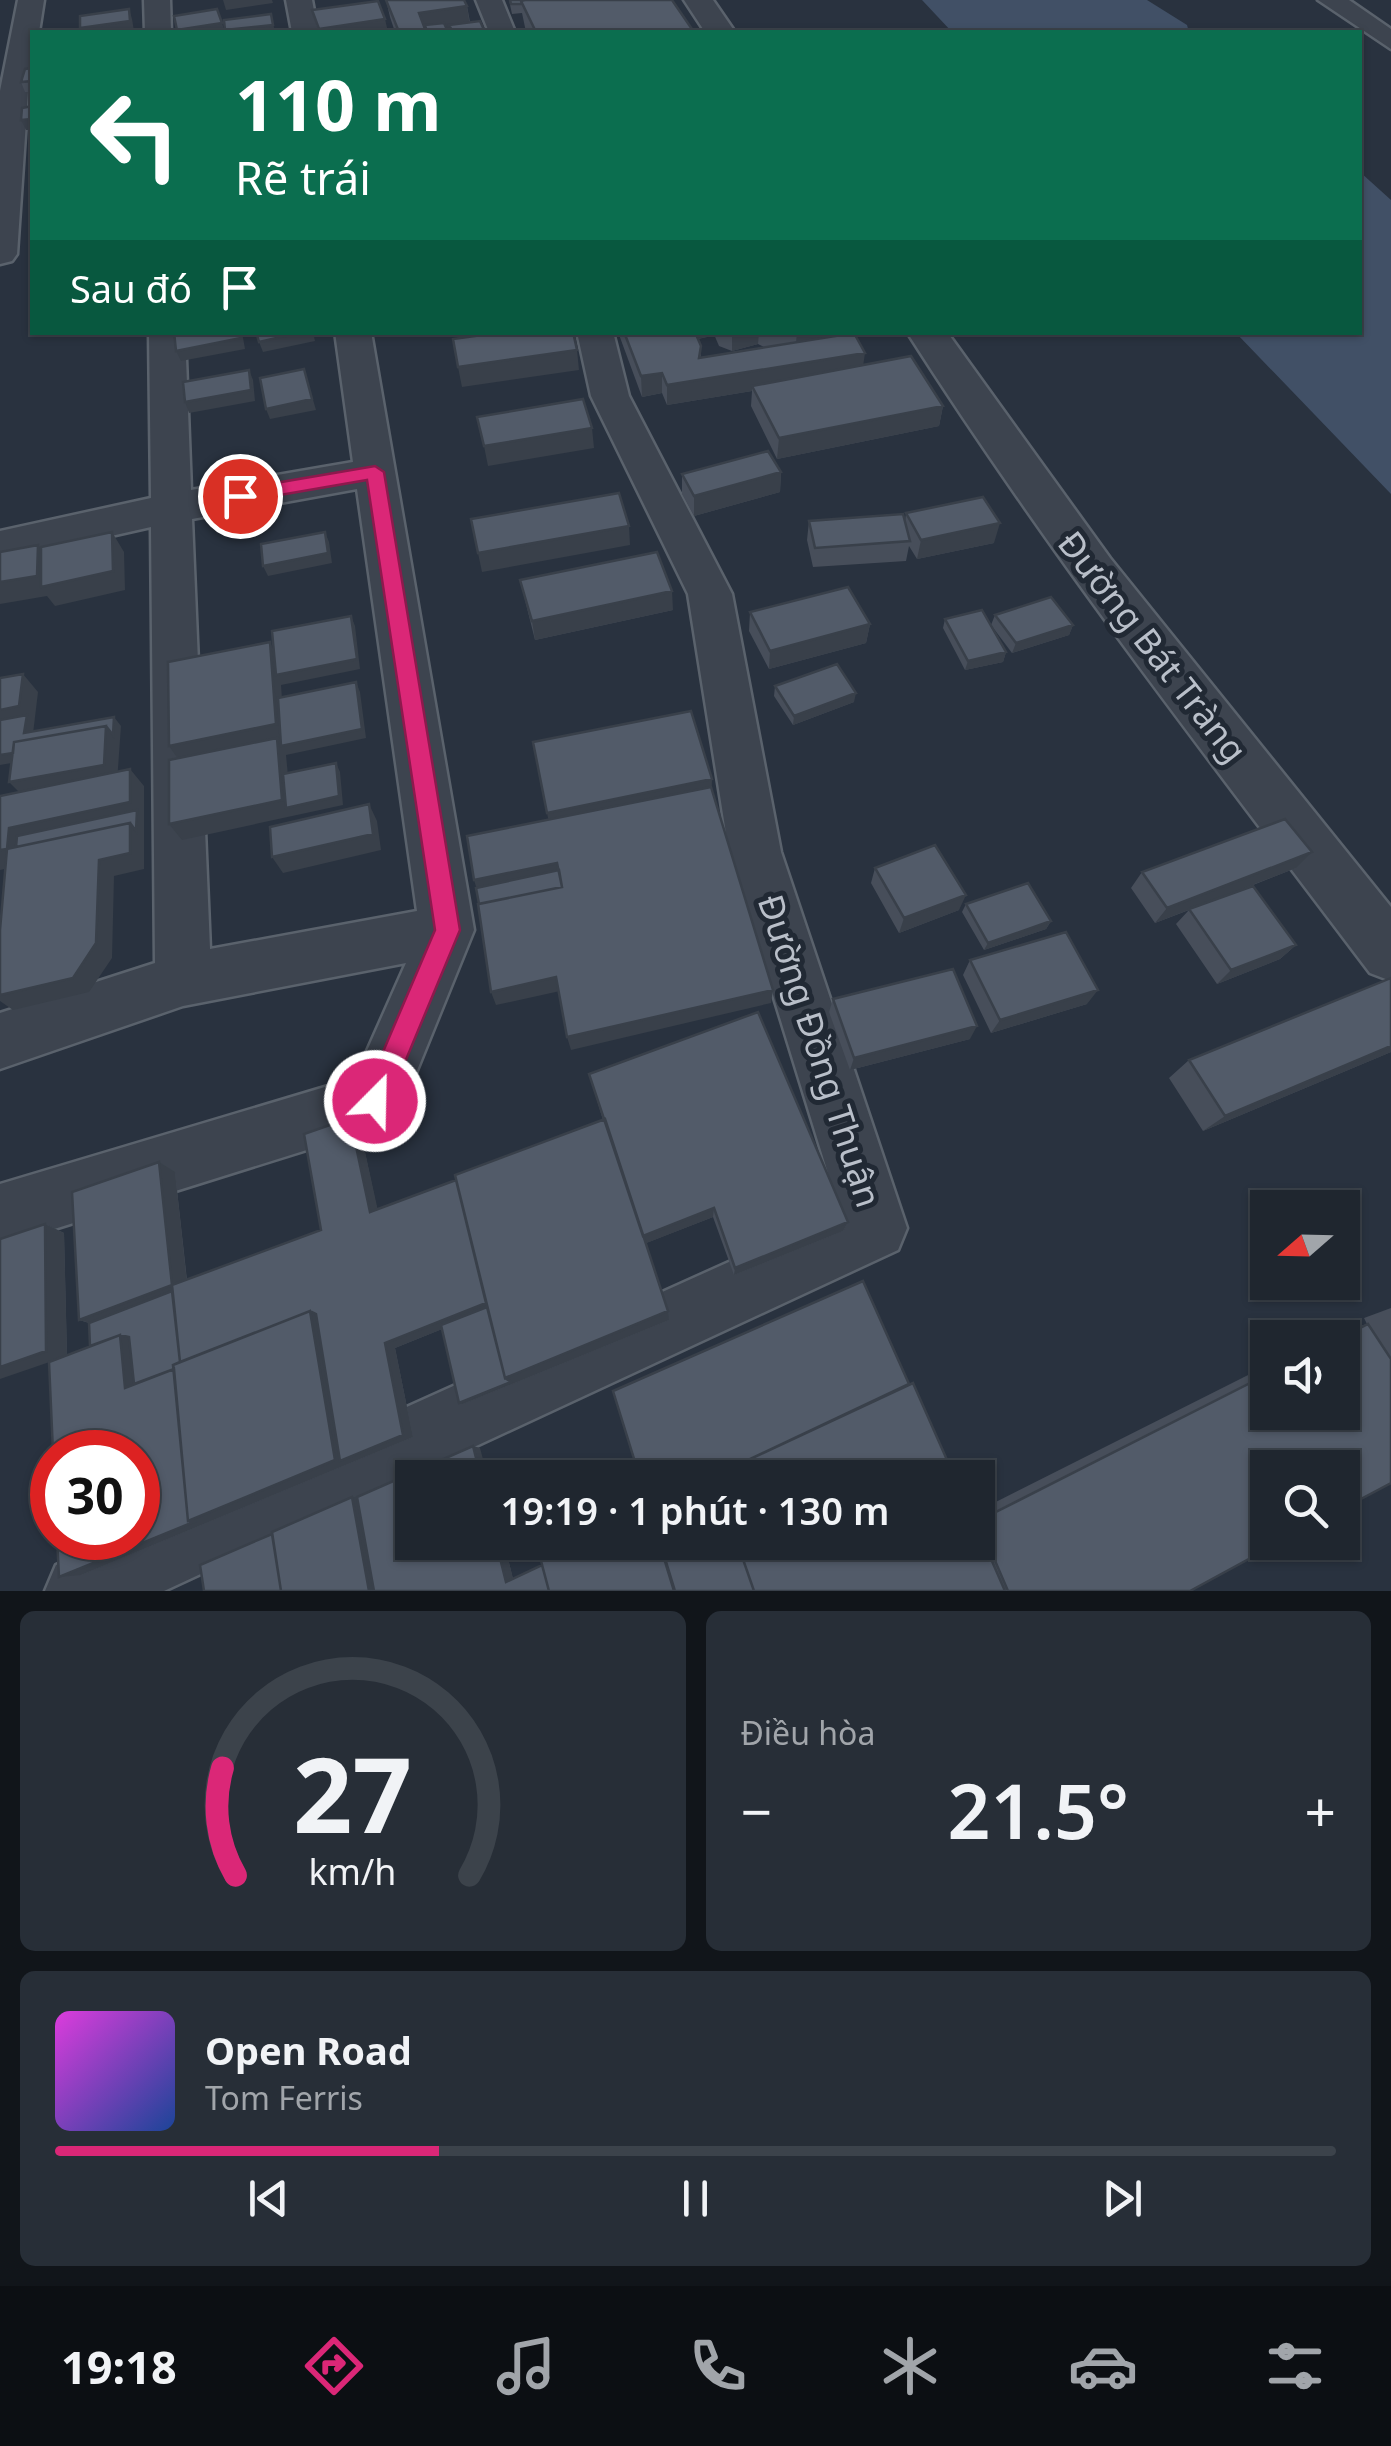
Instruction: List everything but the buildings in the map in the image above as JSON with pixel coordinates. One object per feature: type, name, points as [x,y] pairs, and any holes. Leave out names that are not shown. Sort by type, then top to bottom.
[{"type":"street","points":[[9,245],[14,94],[30,0]]},
{"type":"street","points":[[157,0],[158,30]]},
{"type":"street","points":[[300,0],[305,30]]},
{"type":"street","points":[[489,0],[501,30]]},
{"type":"street","points":[[698,0],[719,30]]},
{"type":"street","points":[[1331,0],[1391,41]]},
{"type":"street","points":[[1358,18],[1391,4]]},
{"type":"street","points":[[167,335],[183,980]]},
{"type":"street","points":[[0,1215],[375,1101],[447,930],[353,335]]},
{"type":"street","name":"Đường Đồng Thuận","points":[[82,1591],[876,1228],[756,852],[710,594],[610,396],[596,335]]},
{"type":"street","name":"Đường Bát Tràng","points":[[929,335],[994,440],[1157,658],[1391,953]]},
{"type":"street","points":[[0,546],[173,508],[375,472]]},
{"type":"street","points":[[0,1041],[183,980],[447,930]]},
{"type":"water","points":[[922,0],[1147,0],[1187,25],[1188,30],[950,30]]},
{"type":"water","points":[[1362,174],[1391,200],[1391,494],[1238,335],[1362,335]]},
{"type":"route","points":[[240,496],[375,472],[447,930],[375,1101]]}]
